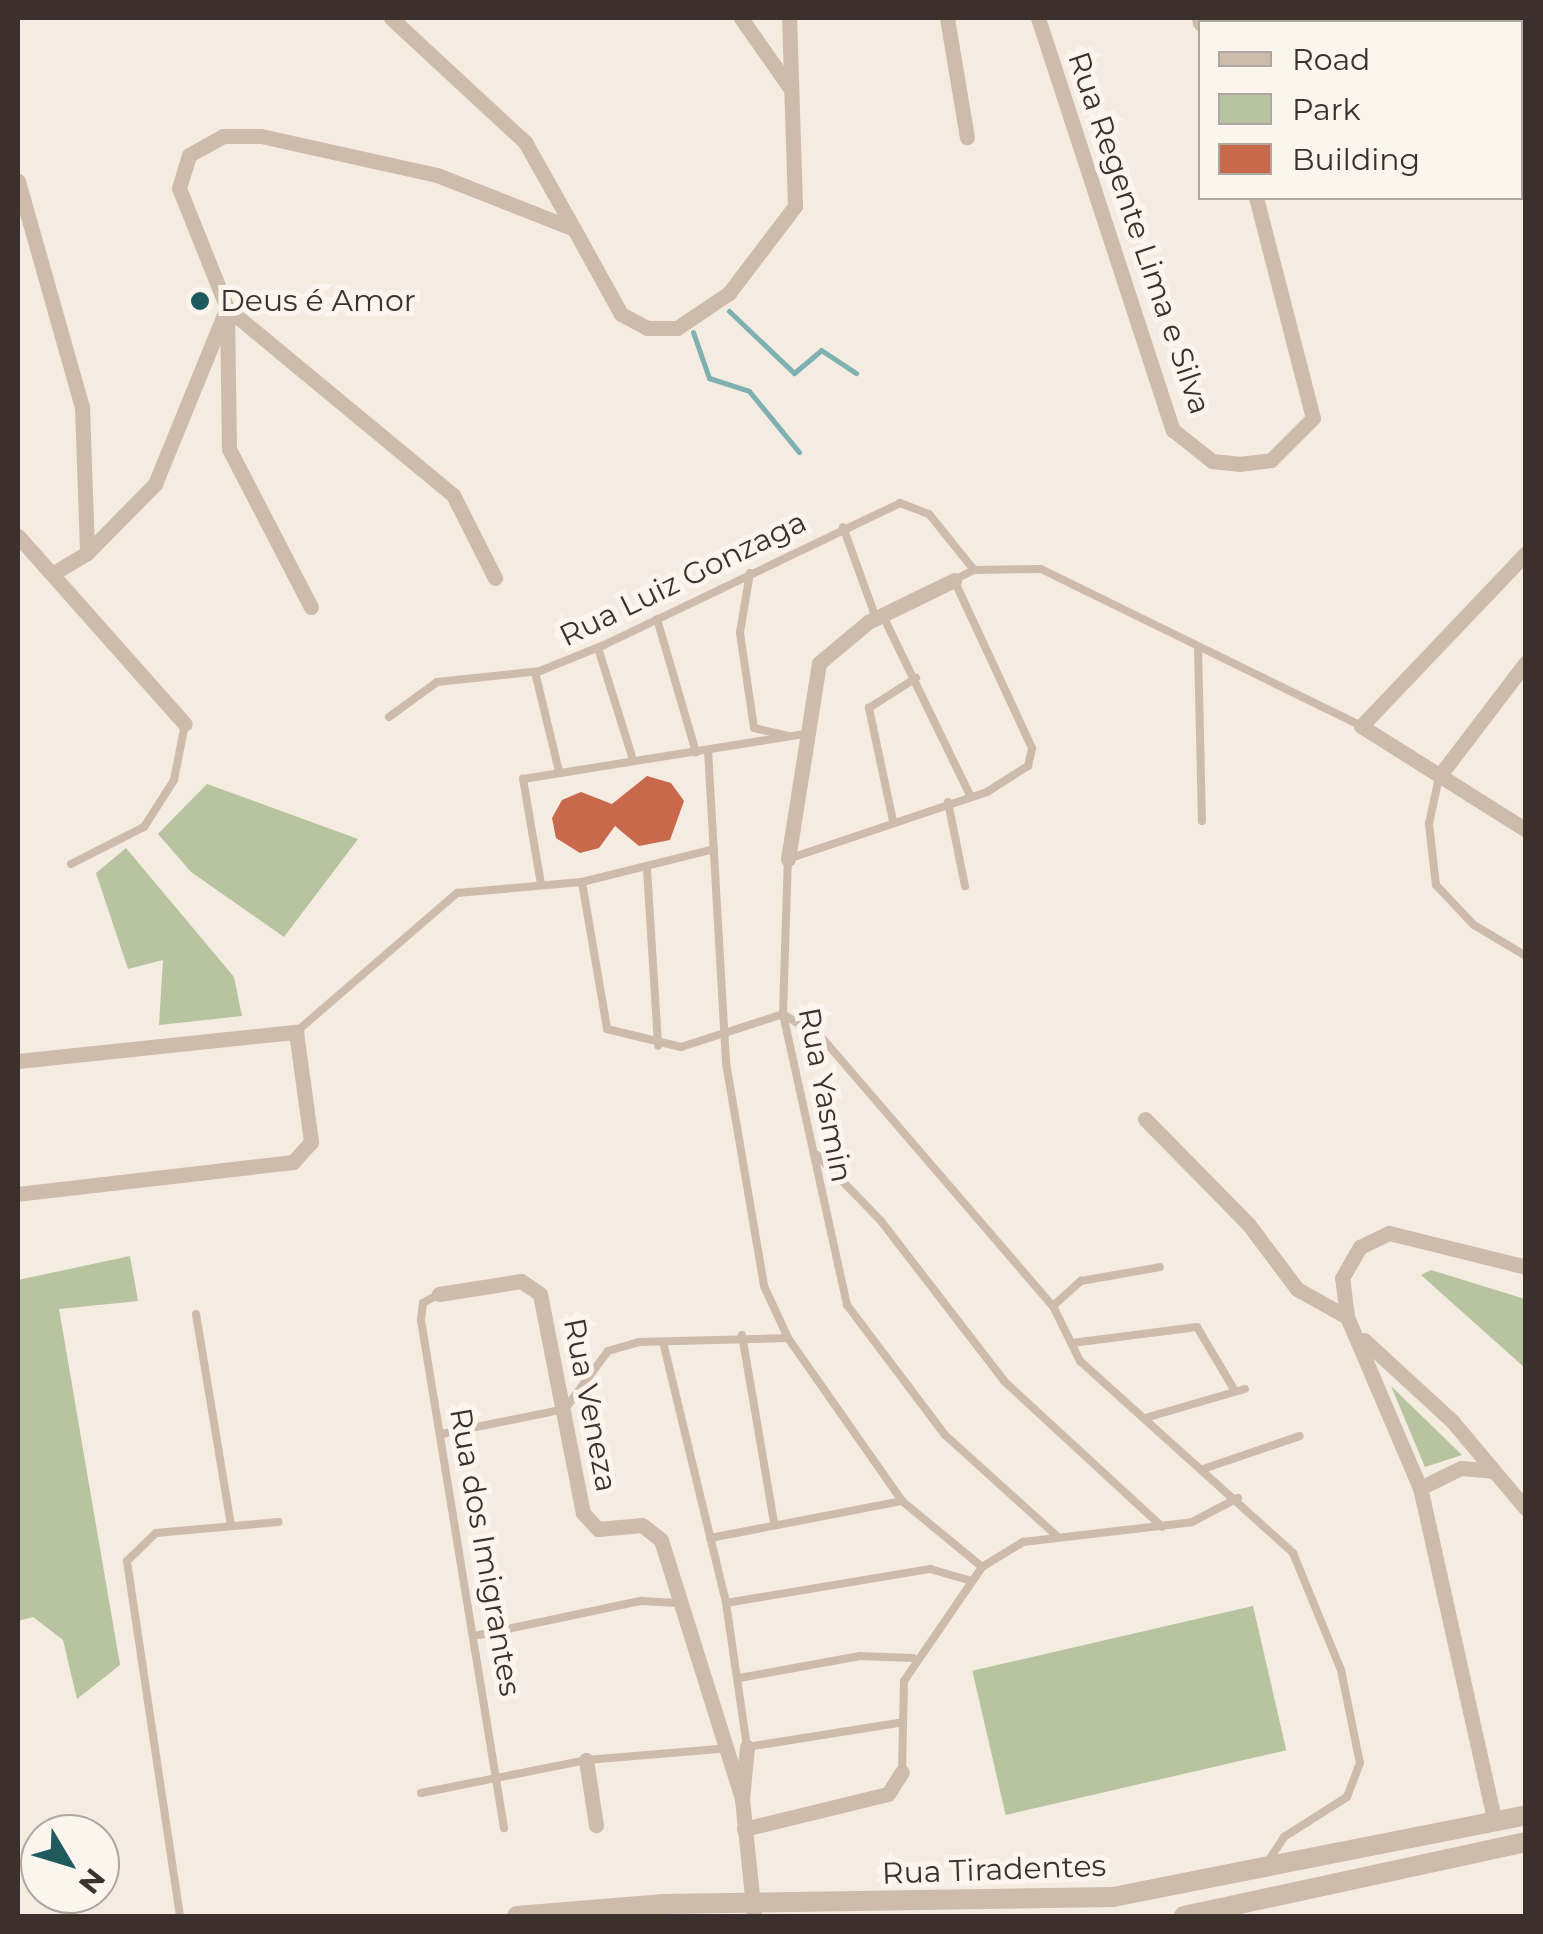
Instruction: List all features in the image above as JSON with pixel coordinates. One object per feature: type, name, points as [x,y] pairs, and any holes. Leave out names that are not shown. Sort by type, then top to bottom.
[{"type":"street","points":[[391,18],[525,142],[621,314],[646,328],[704,314],[764,256],[795,206],[789,18]]},
{"type":"street","points":[[741,18],[792,91]]},
{"type":"street","points":[[947,18],[967,137]]},
{"type":"street","name":"Rua Regente Lima e Silva","points":[[1038,18],[1173,430],[1212,461],[1240,464],[1271,460],[1313,418],[1257,200]]},
{"type":"street","points":[[311,608],[229,449],[227,308],[180,188],[189,155],[223,136],[375,158],[574,229]]},
{"type":"street","points":[[18,181],[77,369],[88,553]]},
{"type":"street","points":[[57,571],[88,553],[154,484],[227,308]]},
{"type":"street","points":[[227,308],[452,495],[495,578]]},
{"type":"street","points":[[18,536],[57,571],[185,724]]},
{"type":"street","points":[[1525,827],[1361,726],[1526,553]]},
{"type":"street","points":[[788,859],[796,735],[820,663],[879,616],[954,580]]},
{"type":"street","points":[[1440,774],[1526,662]]},
{"type":"street","points":[[18,1061],[296,1032],[312,1142],[300,1159],[18,1194]]},
{"type":"street","points":[[1144,1119],[1249,1225],[1296,1290],[1347,1317],[1368,1349],[1493,1471],[1526,1510]]},
{"type":"street","points":[[1347,1317],[1350,1258],[1389,1233],[1526,1267]]},
{"type":"street","name":"Rua Veneza","points":[[438,1294],[521,1281],[540,1294],[589,1525],[650,1528],[678,1603]]},
{"type":"street","points":[[1368,1349],[1420,1488],[1496,1823]]},
{"type":"street","points":[[1420,1488],[1462,1468],[1493,1471]]},
{"type":"street","points":[[678,1603],[708,1678],[719,1749],[742,1799]]},
{"type":"street","points":[[747,1746],[742,1799],[753,1912]]},
{"type":"street","points":[[586,1760],[596,1824]]},
{"type":"street","points":[[744,1828],[888,1794],[902,1772]]},
{"type":"street","name":"Rua Tiradentes","points":[[517,1916],[662,1904],[753,1912],[1073,1909],[1526,1816]]},
{"type":"street","points":[[1184,1916],[1526,1842]]},
{"type":"street","points":[[1259,1901],[1264,1872]]},
{"type":"lane","name":"Rua Luiz Gonzaga","points":[[389,718],[436,682],[536,672],[598,648],[842,528],[909,503],[974,570]]},
{"type":"lane","points":[[842,528],[879,616],[916,678],[970,795]]},
{"type":"lane","points":[[788,859],[1018,775],[1032,748],[954,580],[974,570],[1041,569],[1361,726]]},
{"type":"lane","points":[[750,573],[740,633],[754,728],[796,735]]},
{"type":"lane","points":[[657,619],[696,752]]},
{"type":"lane","points":[[1198,647],[1202,822]]},
{"type":"lane","points":[[598,648],[633,760]]},
{"type":"lane","points":[[536,672],[560,770]]},
{"type":"lane","points":[[892,821],[869,708],[916,678]]},
{"type":"lane","points":[[71,864],[144,827],[174,780],[185,724]]},
{"type":"lane","points":[[542,884],[523,779],[796,735]]},
{"type":"lane","points":[[708,750],[726,1038],[764,1286],[788,1338],[902,1501],[982,1568]]},
{"type":"lane","points":[[1440,774],[1430,824],[1436,885],[1474,925],[1526,956]]},
{"type":"lane","points":[[948,802],[965,886]]},
{"type":"lane","points":[[296,1032],[457,892],[582,882],[647,869],[714,849]]},
{"type":"lane","name":"Rua Yasmin","points":[[788,859],[782,1014],[817,1155],[835,1268],[862,1329],[945,1435],[1058,1537]]},
{"type":"lane","points":[[647,869],[658,1046]]},
{"type":"lane","points":[[582,882],[603,1023],[658,1046],[726,1038],[782,1014],[843,1058],[1053,1306],[1072,1344],[1146,1418],[1238,1498],[1306,1574],[1341,1670],[1360,1763],[1347,1797],[1284,1837],[1264,1872]]},
{"type":"lane","points":[[817,1155],[881,1221],[1004,1382],[1162,1527]]},
{"type":"lane","points":[[1053,1306],[1081,1281],[1160,1267]]},
{"type":"lane","name":"Rua dos Imigrantes","points":[[438,1294],[421,1308],[479,1635],[504,1828]]},
{"type":"lane","points":[[196,1314],[231,1525]]},
{"type":"lane","points":[[1072,1344],[1197,1326],[1240,1390],[1146,1418]]},
{"type":"lane","points":[[442,1434],[565,1409],[608,1351],[742,1334],[788,1338]]},
{"type":"lane","points":[[742,1334],[774,1522]]},
{"type":"lane","points":[[664,1342],[726,1603],[747,1746],[898,1722]]},
{"type":"lane","points":[[1203,1470],[1300,1436]]},
{"type":"lane","points":[[902,1772],[898,1722],[913,1658],[968,1580],[982,1568],[1023,1542],[1162,1527],[1238,1498]]},
{"type":"lane","points":[[710,1538],[774,1522],[902,1501]]},
{"type":"lane","points":[[180,1916],[127,1562],[156,1534],[278,1522]]},
{"type":"lane","points":[[726,1603],[930,1570],[968,1580]]},
{"type":"lane","points":[[479,1635],[642,1601],[678,1603]]},
{"type":"lane","points":[[739,1678],[860,1656],[913,1658]]},
{"type":"lane","points":[[421,1793],[500,1774],[586,1760],[719,1749]]},
{"type":"lane","points":[[1352,1854],[1356,1879]]},
{"type":"green space","points":[[207,784],[358,839],[284,937],[191,872],[158,834]]},
{"type":"green space","points":[[126,848],[234,977],[242,1016],[159,1025],[163,960],[128,969],[96,873]]},
{"type":"green space","points":[[130,1256],[138,1301],[59,1309],[120,1665],[77,1699],[63,1640],[33,1617],[18,1621],[18,1280]]},
{"type":"green space","points":[[1431,1270],[1525,1299],[1525,1368],[1421,1275]]},
{"type":"green space","points":[[1391,1386],[1462,1455],[1425,1467]]},
{"type":"green space","points":[[1253,1606],[1286,1750],[1006,1815],[972,1671]]},
{"type":"building","points":[[647,776],[671,783],[684,801],[670,840],[639,846],[615,826],[599,848],[580,853],[556,838],[552,818],[562,800],[581,792],[612,804]]},
{"type":"waterway","points":[[729,311],[794,373],[821,350],[856,373]]},
{"type":"waterway","points":[[693,332],[709,378],[749,391],[799,452]]},
{"type":"place","name":"Deus é Amor","points":[[200,301]]}]
